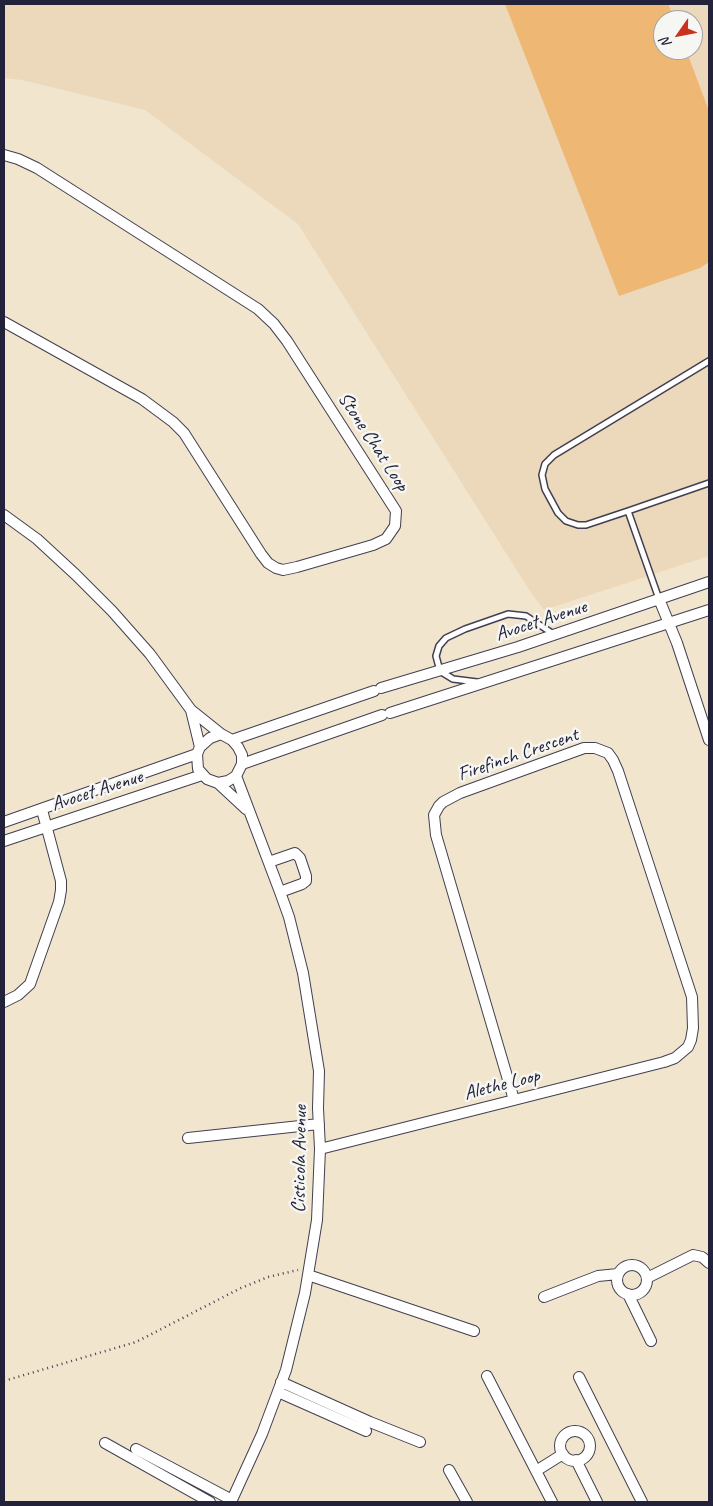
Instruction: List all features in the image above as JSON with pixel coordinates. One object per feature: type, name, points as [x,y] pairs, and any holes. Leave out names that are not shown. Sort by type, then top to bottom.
[{"type":"street","name":"Stone Chat Loop","points":[[4,155],[37,168],[258,309],[274,324],[287,341],[396,511],[396,526],[386,539],[373,544],[297,567],[283,570],[276,568],[268,563],[261,554],[184,432],[174,422],[142,399],[4,322]]},
{"type":"street","points":[[4,515],[76,575],[112,611],[150,654],[191,710],[238,746],[242,755],[242,764],[236,776],[228,781],[218,783],[207,779],[198,769],[198,751],[191,710]]},
{"type":"street","name":"Avocet Avenue","points":[[232,740],[378,689],[556,635],[709,582]]},
{"type":"street","points":[[659,599],[709,740]]},
{"type":"street","name":"Avocet Avenue","points":[[242,764],[482,682],[709,610]]},
{"type":"street","points":[[198,751],[204,742],[220,734]]},
{"type":"street","name":"Firefinch Crescent","points":[[514,1100],[436,835],[434,815],[443,802],[460,793],[584,748],[595,748],[608,753],[613,760],[626,795],[692,997],[693,1028],[688,1047]]},
{"type":"street","name":"Avocet Avenue","points":[[4,822],[42,810],[198,751]]},
{"type":"street","name":"Avocet Avenue","points":[[4,841],[202,775]]},
{"type":"street","name":"Cisticola Avenue","points":[[231,1501],[262,1434],[279,1387],[305,1293],[316,1220],[320,1149],[319,1071],[300,963],[289,917],[236,776]]},
{"type":"street","name":"Cisticola Avenue","points":[[218,783],[249,812]]},
{"type":"street","points":[[4,1002],[18,995],[30,984],[59,902],[61,881],[48,826],[42,810]]},
{"type":"street","points":[[269,862],[295,853],[300,858],[306,881],[280,892]]},
{"type":"street","name":"Alethe Loop","points":[[320,1149],[664,1062],[675,1058],[688,1047]]},
{"type":"street","points":[[188,1138],[319,1124]]},
{"type":"street","points":[[647,1278],[693,1255],[709,1263]]},
{"type":"street","points":[[634,1265],[642,1270],[647,1278],[642,1292],[632,1295],[623,1292],[618,1284],[618,1274],[624,1267],[634,1265]]},
{"type":"street","points":[[309,1272],[474,1331]]},
{"type":"street","points":[[544,1297],[598,1276],[618,1274]]},
{"type":"street","points":[[628,1294],[651,1341]]},
{"type":"street","points":[[487,1376],[552,1502]]},
{"type":"street","points":[[579,1377],[642,1502]]},
{"type":"street","points":[[279,1387],[366,1431]]},
{"type":"street","points":[[279,1387],[420,1442]]},
{"type":"street","points":[[589,1439],[605,1429]]},
{"type":"street","points":[[572,1431],[582,1432],[589,1439],[588,1453],[581,1460],[566,1457],[563,1454],[561,1450],[562,1440],[568,1433],[572,1431]]},
{"type":"street","points":[[105,1443],[210,1502]]},
{"type":"street","points":[[136,1449],[231,1501]]},
{"type":"street","points":[[536,1471],[563,1454]]},
{"type":"street","points":[[576,1460],[597,1502]]},
{"type":"street","points":[[449,1470],[467,1502]]},
{"type":"lane","points":[[709,361],[554,455],[545,464],[542,475],[545,489],[558,513],[569,522],[582,526],[709,483]]},
{"type":"lane","points":[[628,511],[659,599]]},
{"type":"lane","points":[[482,682],[453,679],[440,671],[436,656],[439,646],[444,640],[457,632],[505,615],[517,614],[526,616],[556,635]]},
{"type":"path","points":[[4,1381],[136,1342],[241,1288],[268,1277],[309,1272]]},
{"type":"shaded area","points":[[4,4],[709,4],[709,556],[544,610],[530,591],[298,224],[145,110],[22,80],[4,78]]},
{"type":"building","points":[[505,4],[668,4],[671,10],[653,10],[653,60],[690,60],[709,111],[709,262],[700,268],[619,296]]}]
